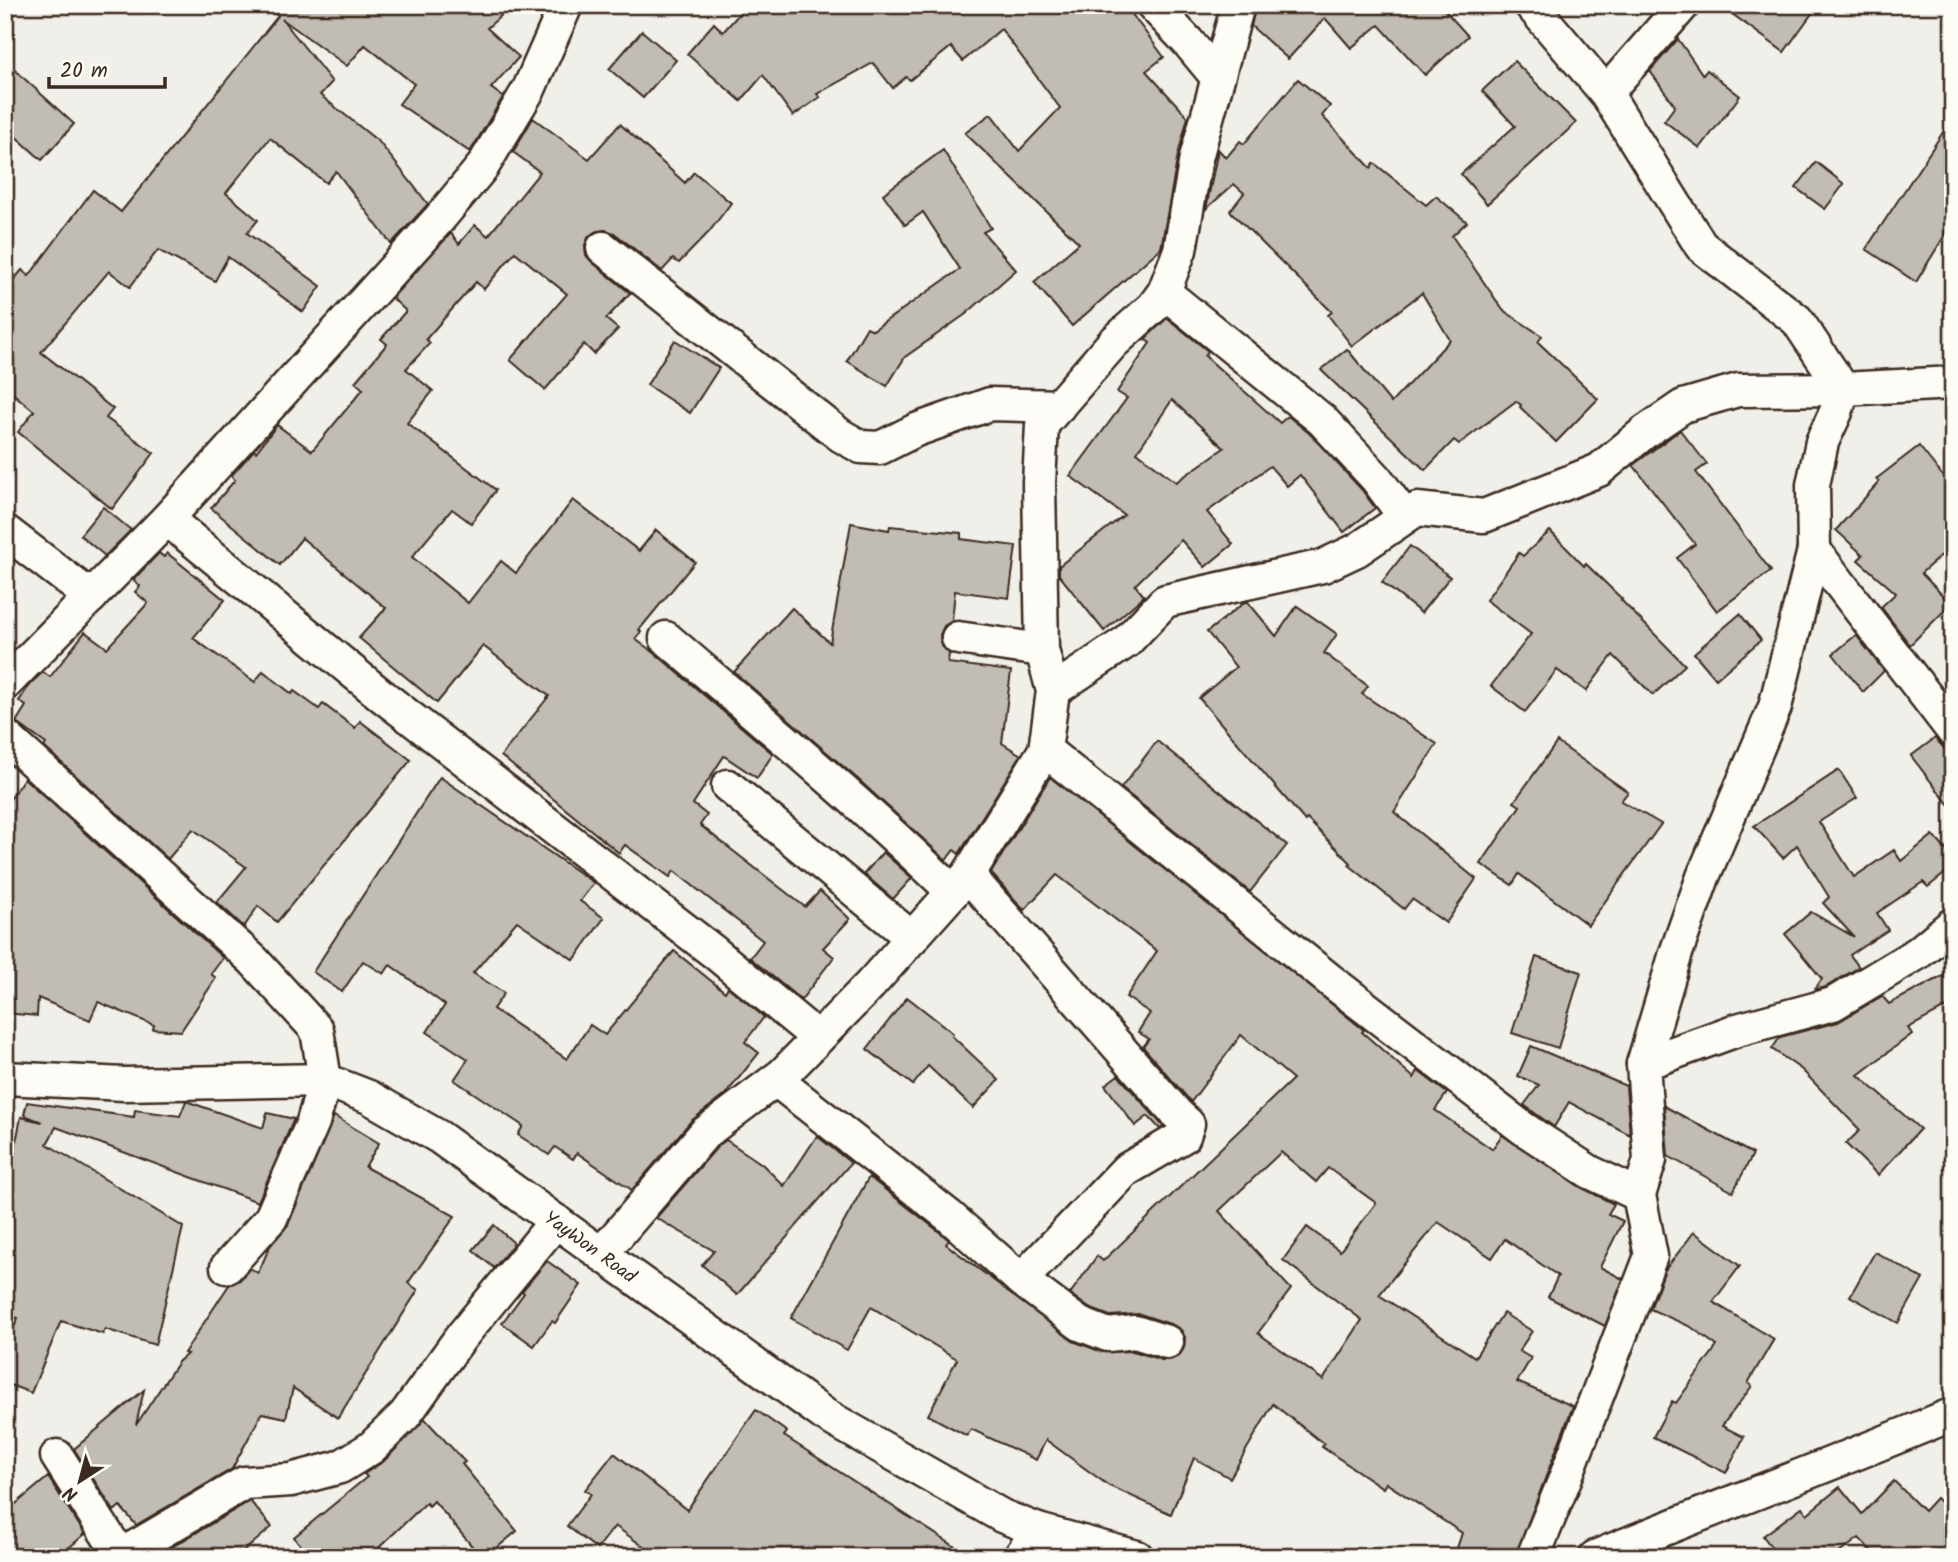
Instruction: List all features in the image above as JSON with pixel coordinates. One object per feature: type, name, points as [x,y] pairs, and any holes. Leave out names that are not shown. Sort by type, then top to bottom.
[{"type":"street","points":[[5,684],[167,519],[439,219],[483,166],[529,89],[566,5]]},
{"type":"street","points":[[1153,5],[1217,77]]},
{"type":"street","points":[[601,1255],[705,1133],[776,1080],[912,938],[960,883],[1045,750],[1053,691],[1042,650],[1039,483],[1042,425],[1113,343],[1153,307],[1164,292],[1180,250],[1184,213],[1196,158],[1238,5]]},
{"type":"street","points":[[1531,5],[1606,93],[1702,246],[1797,320],[1843,389]]},
{"type":"street","points":[[1606,93],[1683,5]]},
{"type":"street","points":[[603,248],[840,435],[861,447],[880,448],[916,430],[989,404],[1059,406]]},
{"type":"street","points":[[1164,292],[1322,420],[1376,478],[1404,516]]},
{"type":"street","points":[[1053,691],[1126,642],[1165,601],[1323,566],[1357,550],[1417,509],[1484,516],[1599,470],[1645,432],[1683,406],[1738,390],[1843,389],[1953,383]]},
{"type":"street","points":[[1533,1557],[1651,1256],[1639,1195],[1650,1160],[1643,1063],[1676,953],[1699,890],[1776,707],[1814,550],[1813,485],[1822,442],[1843,389]]},
{"type":"street","points":[[167,519],[382,695],[714,952],[818,1038]]},
{"type":"street","points":[[5,531],[91,597]]},
{"type":"street","points":[[1814,550],[1953,731]]},
{"type":"street","points":[[666,638],[960,883],[1188,1124],[1184,1136],[1126,1170],[1021,1280]]},
{"type":"street","points":[[958,638],[1042,650]]},
{"type":"street","points":[[5,736],[253,960],[317,1030],[326,1080],[313,1122],[271,1218],[227,1267]]},
{"type":"street","points":[[1045,750],[1331,981],[1524,1129],[1590,1172],[1639,1195]]},
{"type":"street","points":[[729,786],[912,938]]},
{"type":"street","points":[[1643,1063],[1737,1030],[1833,1004],[1918,953],[1953,924]]},
{"type":"street","name":"YayWon Road","points":[[5,1078],[124,1084],[326,1080],[369,1097],[439,1137],[825,1415],[1002,1516],[1038,1530],[1137,1557]]},
{"type":"street","points":[[776,1080],[949,1216],[1021,1280],[1080,1324],[1108,1335],[1135,1332],[1167,1342]]},
{"type":"street","points":[[57,1456],[119,1556],[244,1483],[291,1480],[340,1467],[371,1448],[405,1415],[461,1337],[556,1221]]},
{"type":"street","points":[[1595,1557],[1703,1512],[1853,1457],[1953,1415]]},
{"type":"street","points":[[1020,1557],[1038,1530]]},
{"type":"building","points":[[263,5],[513,5],[487,28],[519,57],[491,88],[503,97],[470,152],[399,104],[414,84],[365,45],[347,66],[282,19],[332,82],[320,95],[379,142],[428,204],[391,244],[336,171],[326,183],[270,138],[226,193],[258,220],[247,233],[321,286],[303,312],[228,257],[215,281],[158,250],[130,287],[109,271],[41,352],[113,409],[106,418],[154,453],[112,509],[18,432],[34,411],[5,387],[5,290],[22,270],[29,276],[93,190],[121,212],[278,16]]},
{"type":"building","points":[[747,5],[1125,5],[1164,57],[1146,71],[1188,117],[1178,155],[1161,248],[1072,326],[1034,282],[1079,243],[965,133],[991,114],[1019,151],[1060,108],[1001,29],[963,61],[951,47],[910,80],[906,77],[893,88],[873,63],[817,94],[820,97],[793,116],[763,75],[741,101],[687,54],[714,23],[723,32]]},
{"type":"building","points":[[1256,5],[1440,5],[1468,36],[1425,75],[1379,25],[1351,48],[1325,18],[1288,59],[1251,26]]},
{"type":"building","points":[[1720,5],[1818,5],[1784,52]]},
{"type":"building","points":[[642,31],[676,60],[643,98],[609,69]]},
{"type":"building","points":[[1678,39],[1703,75],[1707,70],[1740,96],[1700,148],[1664,121],[1675,106],[1650,71]]},
{"type":"building","points":[[5,61],[74,124],[42,160],[5,127]]},
{"type":"building","points":[[1514,61],[1576,123],[1487,204],[1461,174],[1515,126],[1482,91]]},
{"type":"building","points":[[1298,79],[1330,106],[1322,116],[1371,168],[1374,163],[1426,205],[1436,196],[1467,222],[1452,236],[1503,310],[1542,336],[1538,342],[1598,399],[1556,442],[1516,401],[1459,444],[1454,440],[1425,470],[1321,370],[1347,349],[1391,403],[1450,340],[1422,293],[1352,346],[1328,315],[1332,312],[1230,211],[1244,193],[1234,184],[1206,209],[1218,149],[1226,158],[1240,141],[1244,144]]},
{"type":"building","points":[[1953,117],[1953,222],[1916,282],[1866,249]]},
{"type":"building","points":[[533,118],[589,159],[620,124],[685,183],[694,172],[731,203],[709,232],[679,263],[673,259],[662,271],[614,233],[597,231],[589,236],[585,245],[586,255],[630,293],[606,319],[618,329],[594,354],[584,344],[545,390],[510,360],[567,294],[515,252],[484,289],[476,282],[426,339],[430,343],[406,369],[433,391],[407,423],[496,490],[471,523],[452,509],[412,557],[468,603],[501,561],[516,573],[573,500],[639,551],[656,530],[695,562],[639,630],[641,632],[635,639],[773,754],[757,778],[724,756],[693,804],[707,815],[700,825],[805,907],[820,891],[850,919],[823,948],[834,957],[801,1000],[750,958],[763,941],[674,871],[670,877],[625,845],[619,853],[501,756],[549,696],[483,646],[437,703],[359,638],[386,608],[302,538],[280,565],[211,508],[235,480],[231,476],[254,450],[256,452],[277,425],[312,451],[363,389],[355,382],[387,344],[381,339],[406,311],[392,298],[451,233],[459,244],[475,225],[488,236],[540,172],[513,152]]},
{"type":"building","points":[[943,150],[991,228],[983,232],[1016,270],[966,314],[905,357],[887,386],[847,361],[867,327],[873,330],[960,269],[923,212],[905,225],[883,194]]},
{"type":"building","points":[[1816,162],[1844,184],[1825,209],[1796,188]]},
{"type":"building","points":[[1167,318],[1208,351],[1205,356],[1280,423],[1288,416],[1309,433],[1362,490],[1375,508],[1344,532],[1300,475],[1287,486],[1270,466],[1207,512],[1233,544],[1205,567],[1181,540],[1135,585],[1144,596],[1104,631],[1059,575],[1059,566],[1124,515],[1070,476],[1127,398],[1117,392],[1150,343],[1145,339]],"holes":[[[1172,400],[1224,448],[1176,482],[1137,452]]]},
{"type":"building","points":[[675,340],[719,368],[690,413],[647,385]]},
{"type":"building","points":[[1680,430],[1707,464],[1696,472],[1771,571],[1717,611],[1677,558],[1695,544],[1633,465]]},
{"type":"building","points":[[1919,446],[1953,489],[1953,545],[1921,573],[1951,604],[1910,645],[1881,607],[1896,593],[1858,560],[1863,555],[1836,530],[1879,482],[1876,479]]},
{"type":"building","points":[[103,507],[131,530],[105,556],[80,535]]},
{"type":"building","points":[[851,523],[889,530],[890,526],[961,533],[961,539],[1016,546],[1009,598],[955,591],[952,621],[944,626],[940,635],[941,645],[949,653],[948,663],[1011,671],[1002,743],[1021,755],[959,854],[954,850],[946,860],[734,672],[792,608],[830,643]]},
{"type":"building","points":[[1550,531],[1584,566],[1586,564],[1622,599],[1685,665],[1653,695],[1613,655],[1586,691],[1557,670],[1525,712],[1491,686],[1531,634],[1486,600],[1519,553],[1523,556]]},
{"type":"building","points":[[1410,546],[1450,577],[1421,613],[1382,582]]},
{"type":"building","points":[[159,553],[164,557],[167,553],[225,600],[193,638],[255,682],[263,671],[292,694],[294,691],[319,709],[323,704],[355,728],[360,721],[411,760],[277,922],[258,906],[244,927],[217,902],[246,867],[193,829],[168,859],[44,747],[46,744],[16,722],[26,706],[19,701],[31,683],[43,672],[50,677],[85,632],[107,648],[148,603],[135,592],[140,586],[133,580]]},
{"type":"building","points":[[1248,602],[1276,636],[1297,606],[1337,634],[1324,653],[1368,686],[1362,694],[1437,744],[1394,812],[1476,879],[1446,923],[1412,899],[1404,909],[1349,865],[1351,863],[1307,819],[1305,821],[1199,698],[1236,667],[1207,632]]},
{"type":"building","points":[[1740,614],[1761,640],[1716,679],[1694,653]]},
{"type":"building","points":[[1856,635],[1884,671],[1863,692],[1833,654]]},
{"type":"building","points":[[1935,738],[1953,758],[1953,810],[1911,756]]},
{"type":"building","points":[[1157,741],[1287,845],[1250,892],[1121,788]]},
{"type":"building","points":[[1557,742],[1628,792],[1621,801],[1661,824],[1588,925],[1519,874],[1512,885],[1481,864],[1520,806],[1514,802]]},
{"type":"building","points":[[1839,770],[1857,798],[1819,822],[1854,877],[1894,850],[1901,861],[1933,835],[1953,858],[1953,867],[1928,887],[1923,882],[1877,913],[1888,930],[1850,955],[1859,967],[1826,987],[1814,990],[1822,979],[1785,934],[1811,912],[1854,937],[1823,903],[1829,897],[1797,845],[1783,858],[1754,826]]},
{"type":"building","points":[[440,777],[594,883],[580,901],[604,918],[574,960],[517,921],[473,973],[504,993],[493,1009],[567,1059],[590,1025],[605,1035],[674,951],[725,992],[728,987],[764,1017],[745,1042],[759,1053],[726,1094],[691,1121],[632,1190],[577,1153],[573,1159],[555,1147],[549,1155],[518,1135],[523,1126],[454,1080],[468,1059],[427,1032],[445,1005],[390,965],[384,974],[363,961],[342,992],[313,972]]},
{"type":"building","points":[[1050,777],[1364,1030],[1362,1032],[1414,1078],[1418,1071],[1447,1093],[1435,1110],[1492,1149],[1502,1135],[1580,1187],[1614,1204],[1608,1214],[1623,1221],[1600,1267],[1623,1279],[1605,1326],[1548,1297],[1558,1276],[1505,1239],[1492,1258],[1438,1222],[1379,1295],[1475,1357],[1503,1313],[1532,1331],[1519,1351],[1531,1358],[1517,1382],[1573,1406],[1515,1557],[1454,1557],[1462,1533],[1386,1483],[1383,1488],[1322,1447],[1324,1444],[1273,1404],[1230,1478],[1194,1458],[1171,1514],[1109,1486],[1046,1440],[1036,1460],[971,1429],[967,1436],[928,1415],[957,1359],[871,1307],[847,1350],[791,1318],[869,1177],[949,1240],[946,1244],[1073,1341],[1102,1352],[1133,1351],[1162,1360],[1179,1356],[1184,1348],[1185,1337],[1181,1330],[1173,1325],[1140,1314],[1110,1316],[1089,1308],[1070,1294],[1097,1256],[1103,1261],[1293,1079],[1241,1035],[1191,1102],[1143,1047],[1149,1039],[1138,1032],[1150,1013],[1126,997],[1157,951],[1057,875],[1024,910],[991,873]],"holes":[[[1281,1152],[1316,1182],[1328,1168],[1376,1203],[1340,1251],[1307,1227],[1283,1260],[1362,1320],[1323,1380],[1258,1333],[1291,1289],[1219,1211]]]},
{"type":"building","points":[[24,778],[223,958],[211,974],[216,978],[181,1031],[153,1029],[154,1025],[98,1002],[90,1020],[38,998],[37,1016],[5,1013],[5,807]]},
{"type":"building","points":[[883,852],[912,878],[893,899],[864,874]]},
{"type":"building","points":[[1536,957],[1581,972],[1558,1048],[1512,1033]]},
{"type":"building","points":[[1953,971],[1953,1004],[1908,1028],[1912,1034],[1858,1075],[1920,1129],[1878,1175],[1846,1144],[1860,1130],[1802,1070],[1772,1049],[1780,1037],[1838,1022],[1882,996],[1889,1004]]},
{"type":"building","points":[[907,997],[953,1033],[952,1036],[999,1080],[973,1108],[928,1066],[913,1085],[867,1049]]},
{"type":"building","points":[[1531,1046],[1626,1086],[1630,1135],[1569,1102],[1554,1127],[1524,1105],[1539,1085],[1518,1076]]},
{"type":"building","points":[[1118,1075],[1164,1127],[1160,1129],[1148,1116],[1135,1126],[1105,1085]]},
{"type":"building","points":[[186,1101],[263,1128],[267,1113],[294,1119],[258,1202],[56,1127],[47,1144],[183,1227],[155,1345],[105,1329],[103,1334],[61,1321],[31,1393],[5,1383],[5,1349],[18,1318],[5,1315],[5,1197],[21,1117],[42,1122],[24,1115],[27,1102],[134,1117],[135,1110],[180,1116]]},
{"type":"building","points":[[1664,1106],[1753,1154],[1733,1192],[1668,1156]]},
{"type":"building","points":[[334,1116],[379,1143],[365,1167],[455,1216],[408,1283],[418,1290],[338,1418],[293,1388],[286,1418],[262,1413],[232,1469],[136,1525],[120,1506],[114,1511],[74,1449],[144,1390],[136,1425],[178,1362],[187,1354],[184,1353],[229,1285],[240,1280],[250,1268],[258,1273],[270,1246],[288,1225]]},
{"type":"building","points":[[817,1136],[851,1163],[737,1295],[702,1265],[714,1251],[656,1218],[726,1140],[762,1164],[784,1186]]},
{"type":"building","points":[[494,1225],[514,1243],[494,1268],[473,1250]]},
{"type":"building","points":[[1694,1232],[1740,1266],[1713,1302],[1774,1339],[1748,1383],[1752,1386],[1722,1426],[1744,1437],[1726,1473],[1653,1437],[1672,1401],[1676,1403],[1717,1346],[1691,1327],[1650,1309],[1665,1270]]},
{"type":"building","points":[[1875,1252],[1923,1279],[1898,1323],[1850,1296]]},
{"type":"building","points":[[547,1261],[581,1285],[555,1323],[552,1321],[534,1346],[502,1323],[524,1293],[522,1291]]},
{"type":"building","points":[[756,1410],[787,1432],[784,1436],[971,1557],[658,1557],[615,1526],[597,1549],[567,1526],[591,1494],[585,1490],[614,1453],[687,1510]]},
{"type":"building","points":[[425,1419],[465,1462],[462,1464],[517,1531],[486,1557],[481,1557],[434,1501],[429,1506],[426,1503],[369,1557],[310,1557],[294,1537],[367,1477],[364,1474],[384,1461]]},
{"type":"building","points":[[48,1477],[85,1534],[58,1557],[5,1557],[5,1513]]},
{"type":"building","points":[[1894,1481],[1924,1511],[1936,1498],[1953,1514],[1953,1557],[1877,1557],[1859,1538],[1834,1557],[1779,1557],[1763,1536],[1802,1507],[1807,1514],[1840,1487],[1862,1514]]},
{"type":"building","points":[[250,1501],[272,1527],[237,1557],[162,1557],[160,1554]]}]
